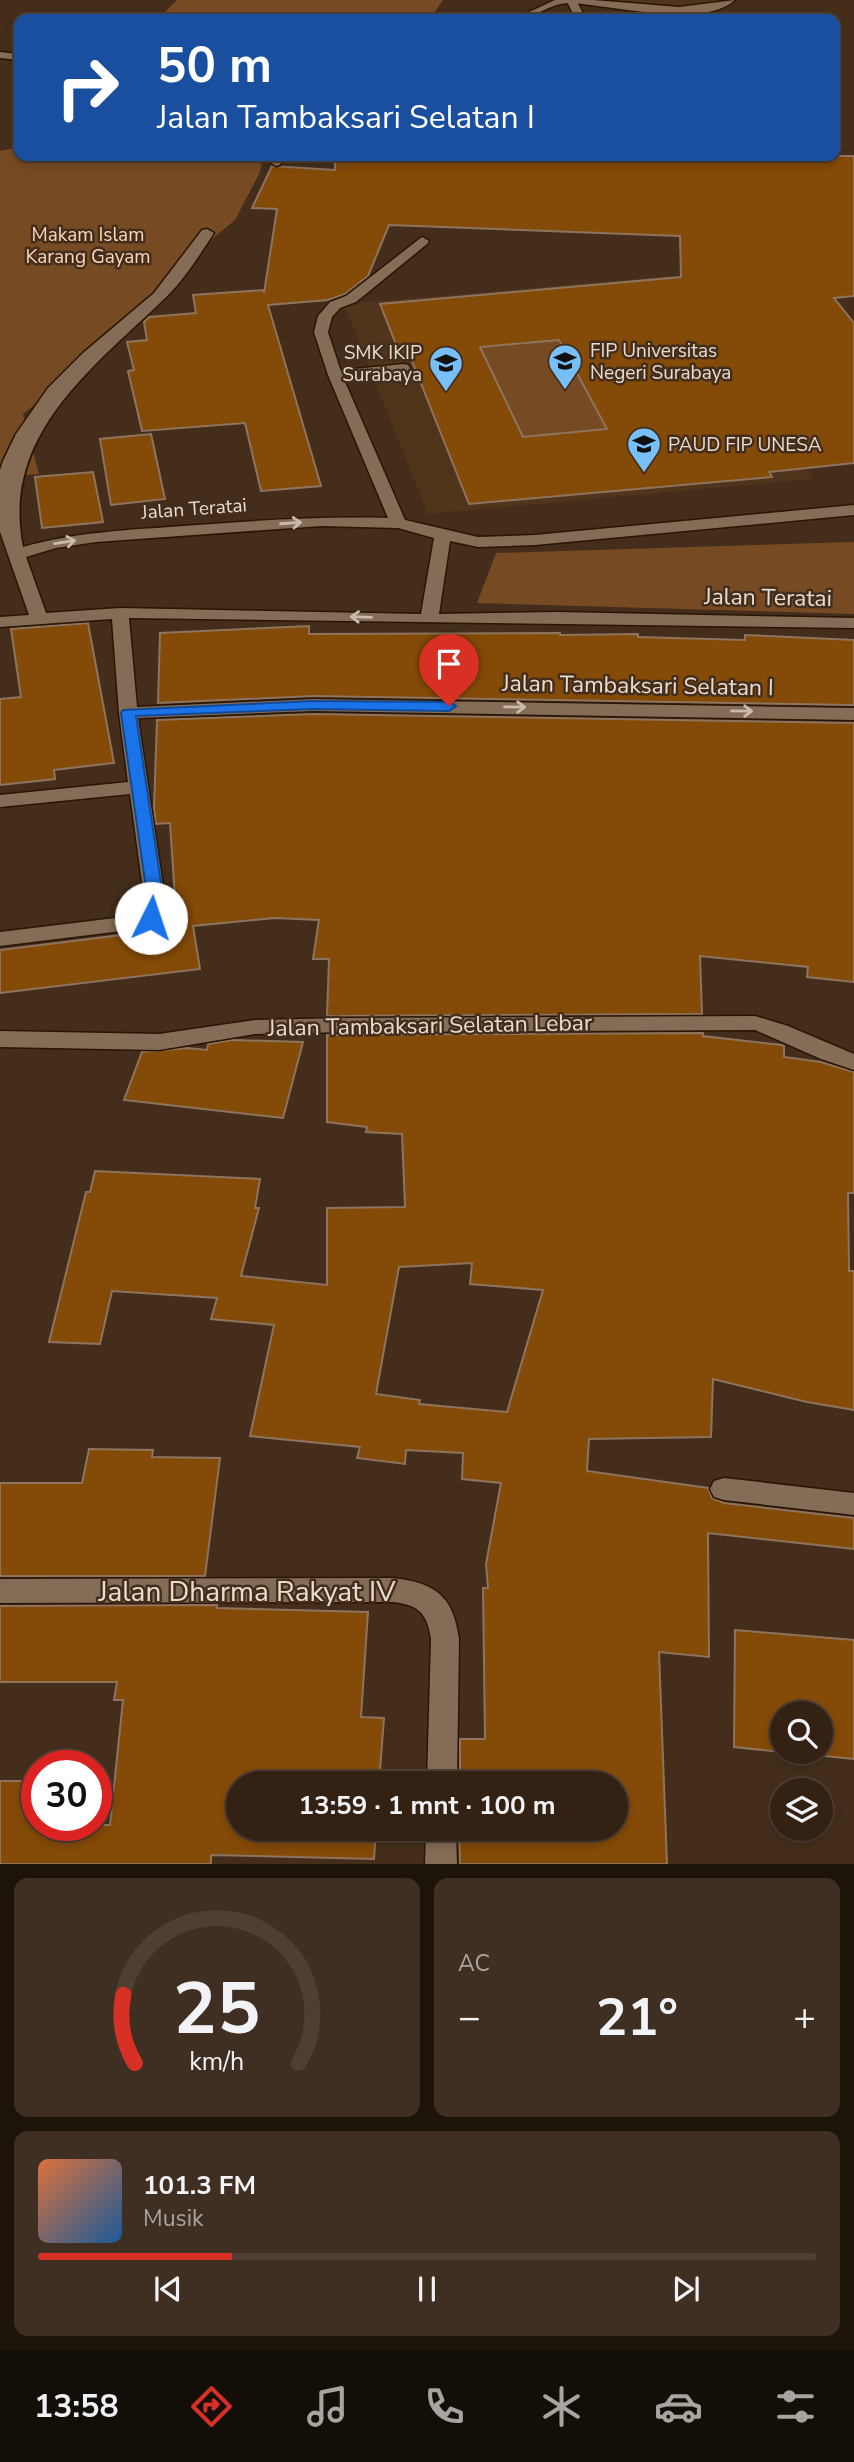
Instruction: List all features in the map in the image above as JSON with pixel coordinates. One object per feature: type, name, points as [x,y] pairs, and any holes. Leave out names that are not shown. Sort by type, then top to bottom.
[{"type":"street","points":[[532,14],[568,0],[689,11],[718,8],[730,0]]},
{"type":"street","points":[[39,618],[2,513],[6,473],[20,438],[61,379],[97,346],[152,303],[178,277],[207,233]]},
{"type":"street","points":[[398,523],[335,375],[320,332],[325,316],[335,306],[351,299],[422,241]]},
{"type":"street","points":[[335,375],[403,369]]},
{"type":"street","name":"Jalan Teratai","points":[[17,554],[54,543],[143,532],[321,521],[398,523],[478,542],[535,540],[854,510]]},
{"type":"street","points":[[429,619],[443,535]]},
{"type":"street","points":[[0,939],[142,921],[156,913],[128,713],[120,613]]},
{"type":"street","name":"Jalan Teratai","points":[[0,622],[120,613],[854,623]]},
{"type":"street","name":"Jalan Tambaksari Selatan I","points":[[128,713],[313,705],[854,714]]},
{"type":"street","points":[[0,801],[137,787]]},
{"type":"street","name":"Jalan Tambaksari Selatan Lebar","points":[[0,1039],[148,1042],[255,1027],[334,1025],[755,1023],[777,1030],[824,1053],[854,1062]]},
{"type":"street","points":[[724,1489],[854,1504]]},
{"type":"street","name":"Jalan Dharma Rakyat IV","points":[[0,1591],[413,1592],[427,1598],[443,1618],[445,1639],[442,1771]]},
{"type":"street","points":[[441,1864],[442,1841]]},
{"type":"shaded area","points":[[601,0],[718,0],[717,4],[698,7]]},
{"type":"shaded area","name":"FIP Universitas Negeri Surabaya","points":[[673,276],[813,479],[428,514],[344,304]]},
{"type":"green space","points":[[177,0],[443,0],[433,14],[163,14]]},
{"type":"green space","name":"Makam Islam Karang Gayam","points":[[14,148],[14,161],[262,161],[260,172],[235,220],[184,262],[150,309],[23,414],[39,474],[1,477],[0,483],[0,151]]},
{"type":"green space","points":[[662,331],[717,419],[523,437],[480,347]]},
{"type":"green space","points":[[854,542],[854,614],[477,603],[496,553]]},
{"type":"building","points":[[840,156],[854,156],[854,296],[834,298],[854,323],[854,463],[769,472],[772,477],[469,504],[410,356],[401,357],[380,304],[681,277],[680,236],[389,225],[368,276],[345,294],[328,300],[268,305],[321,486],[261,491],[245,423],[142,431],[128,371],[134,370],[127,342],[147,340],[144,322],[149,317],[196,313],[193,295],[264,290],[264,293],[277,209],[252,208],[272,166],[335,170],[335,161],[840,161]],"holes":[[[559,340],[607,429],[523,437],[480,347]]]},
{"type":"building","points":[[151,434],[165,499],[111,505],[100,439]]},
{"type":"building","points":[[93,472],[103,522],[42,528],[35,477]]},
{"type":"building","points":[[88,623],[114,763],[54,770],[55,779],[0,785],[0,699],[21,697],[11,629]]},
{"type":"building","points":[[309,626],[309,634],[638,634],[638,637],[745,640],[745,635],[854,640],[854,705],[313,696],[158,703],[160,633]]},
{"type":"building","points":[[313,714],[854,723],[854,982],[807,977],[808,967],[700,956],[702,1014],[327,1016],[329,959],[313,959],[319,920],[275,918],[193,926],[200,969],[0,993],[0,950],[177,928],[170,823],[156,824],[154,808],[157,720]]},
{"type":"building","points":[[703,1033],[703,1036],[782,1045],[784,1057],[821,1062],[854,1072],[854,1193],[848,1193],[849,1271],[854,1271],[854,1410],[807,1402],[713,1379],[711,1437],[589,1439],[587,1471],[708,1488],[712,1498],[724,1503],[854,1518],[854,1549],[708,1533],[709,1657],[659,1652],[667,1864],[460,1864],[459,1841],[628,1841],[628,1771],[460,1771],[460,1739],[485,1739],[483,1588],[488,1588],[486,1564],[501,1483],[462,1479],[463,1453],[406,1450],[405,1464],[357,1458],[360,1447],[250,1436],[274,1325],[211,1319],[217,1298],[112,1291],[100,1344],[49,1342],[86,1192],[90,1192],[95,1171],[260,1179],[255,1208],[259,1208],[241,1276],[327,1285],[327,1208],[405,1207],[402,1134],[366,1132],[367,1127],[327,1122],[327,1035]],"holes":[[[472,1263],[470,1284],[543,1290],[507,1412],[419,1404],[420,1400],[376,1394],[399,1267]]]},
{"type":"building","points":[[232,1040],[303,1042],[283,1118],[124,1100],[142,1052],[187,1048],[207,1050],[208,1044]]},
{"type":"building","points":[[89,1449],[153,1450],[152,1457],[220,1458],[205,1576],[0,1576],[0,1483],[82,1483]]},
{"type":"building","points":[[217,1605],[217,1608],[368,1612],[361,1717],[384,1718],[380,1771],[226,1771],[226,1841],[375,1841],[374,1859],[211,1855],[211,1864],[0,1864],[0,1781],[21,1781],[21,1841],[112,1841],[112,1806],[123,1700],[114,1700],[117,1682],[0,1682],[0,1606]]},
{"type":"building","points":[[735,1630],[854,1640],[854,1759],[833,1757],[833,1701],[770,1701],[770,1751],[734,1747]]},
{"type":"place","name":"FIP Universitas Negeri Surabaya","points":[[565,391]]},
{"type":"place","name":"SMK IKIP Surabaya","points":[[446,393]]},
{"type":"place","name":"PAUD FIP UNESA","points":[[644,474]]},
{"type":"route","points":[[151,918],[157,909],[128,713],[313,705],[449,706]]}]
